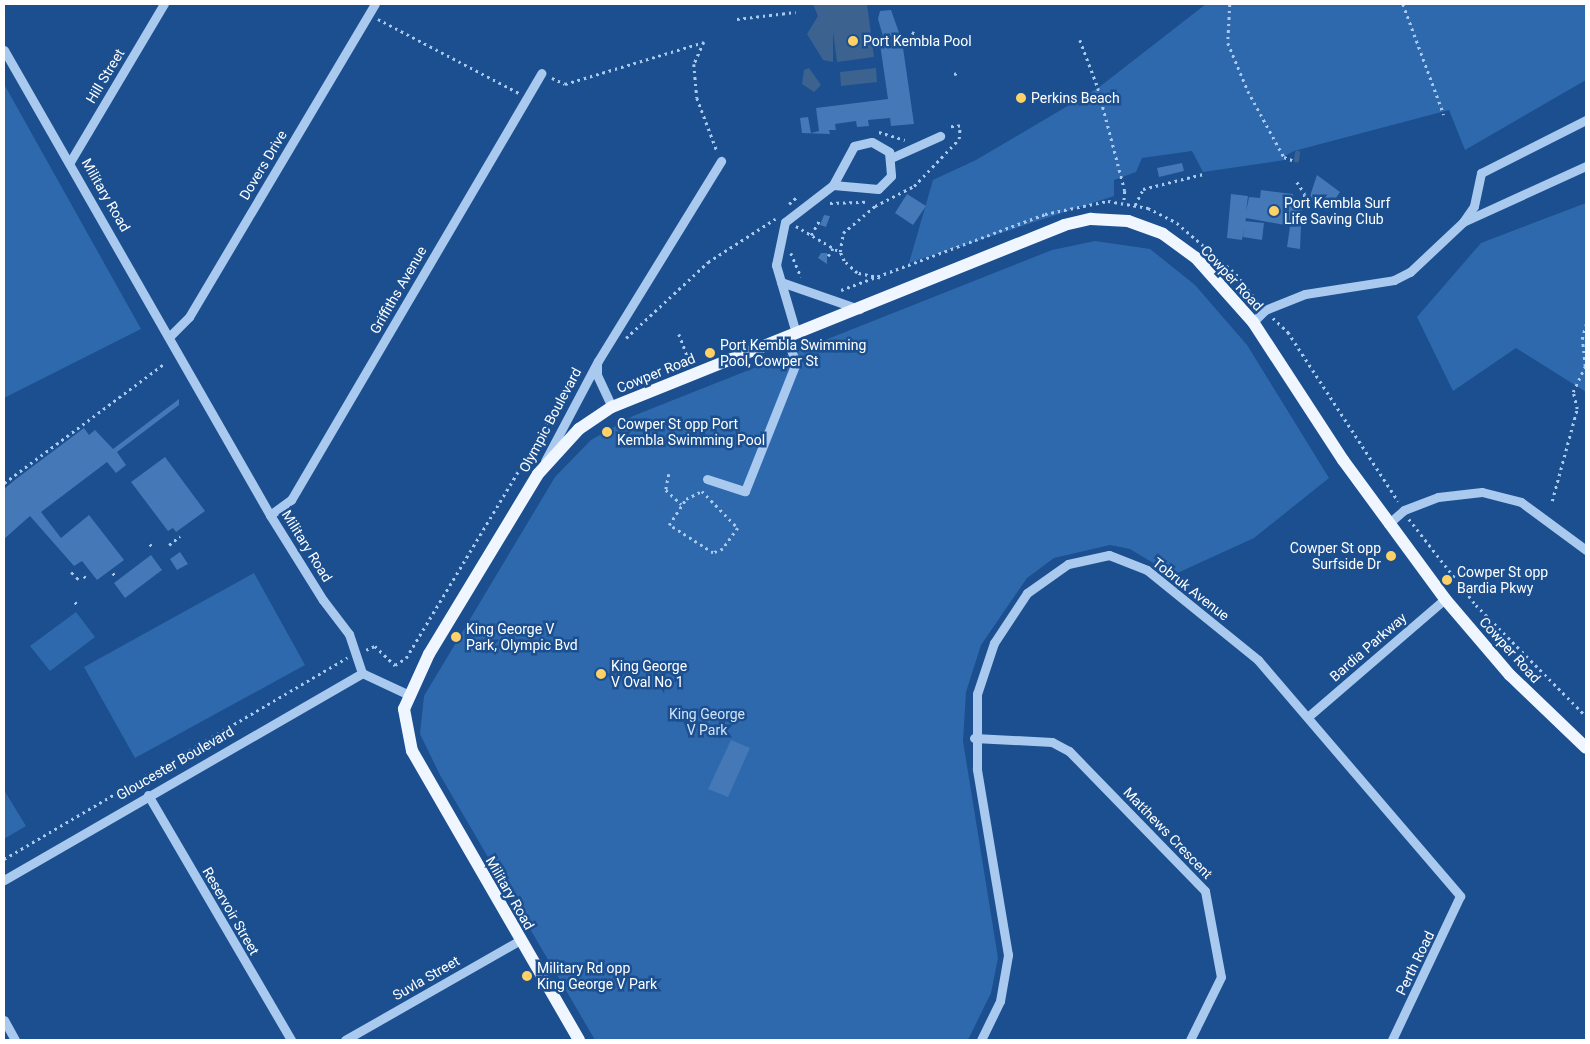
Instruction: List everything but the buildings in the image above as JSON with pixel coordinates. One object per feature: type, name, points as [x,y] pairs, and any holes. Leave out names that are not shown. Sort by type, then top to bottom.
[{"type":"main road","name":"Cowper Road","points":[[538,474],[571,435],[612,407],[1064,225],[1109,219],[1146,226],[1180,245],[1253,322],[1388,524],[1445,599],[1510,675],[1586,748]]},
{"type":"main road","name":"Olympic Boulevard","points":[[407,694],[538,474]]},
{"type":"main road","name":"Military Road","points":[[407,694],[404,723],[412,751],[579,1040]]},
{"type":"street","name":"Hill Street","points":[[70,162],[164,4]]},
{"type":"street","name":"Dovers Drive","points":[[170,336],[189,317],[375,4]]},
{"type":"street","name":"Military Road","points":[[4,50],[170,336],[270,515],[323,600],[349,634],[362,673]]},
{"type":"street","name":"Griffiths Avenue","points":[[270,515],[291,500],[542,73]]},
{"type":"street","points":[[1253,322],[1264,310],[1305,294],[1394,280],[1434,253],[1463,222],[1474,206],[1481,173],[1586,120]]},
{"type":"street","points":[[891,158],[940,136]]},
{"type":"street","points":[[707,480],[745,491],[796,363],[776,265],[785,222],[833,185],[859,143],[880,144],[891,158],[891,176],[878,189],[833,185]]},
{"type":"street","name":"Olympic Boulevard","points":[[538,474],[598,361],[721,161]]},
{"type":"street","points":[[1463,222],[1586,166]]},
{"type":"street","points":[[781,282],[859,309]]},
{"type":"street","points":[[598,361],[597,375],[612,407]]},
{"type":"street","points":[[1388,524],[1404,510],[1438,497],[1482,492],[1521,502],[1586,550]]},
{"type":"street","name":"Tobruk Avenue","points":[[981,1040],[1000,1001],[1008,954],[974,738],[977,694],[994,643],[1027,593],[1068,564],[1109,555],[1147,570],[1258,660],[1310,715],[1460,896]]},
{"type":"street","name":"Bardia Parkway","points":[[1310,715],[1445,599]]},
{"type":"street","points":[[362,673],[407,694]]},
{"type":"street","name":"Gloucester Boulevard","points":[[4,880],[148,795],[362,673]]},
{"type":"street","name":"Matthews Crescent","points":[[974,738],[1052,742],[1069,751],[1205,890],[1221,976],[1190,1040]]},
{"type":"street","name":"Reservoir Street","points":[[148,795],[291,1040]]},
{"type":"street","name":"Perth Road","points":[[1392,1040],[1460,896]]},
{"type":"street","name":"Suvla Street","points":[[345,1040],[520,940]]},
{"type":"street","points":[[4,1020],[15,1040]]},
{"type":"path","points":[[1230,4],[1228,43],[1253,100],[1284,157],[1292,160]]},
{"type":"path","points":[[1403,4],[1444,115]]},
{"type":"path","points":[[738,19],[796,12]]},
{"type":"path","points":[[369,14],[440,56],[450,54],[506,86]]},
{"type":"path","points":[[912,32],[917,36]]},
{"type":"path","points":[[1080,40],[1098,88],[1125,191],[1124,202]]},
{"type":"path","points":[[542,73],[565,84],[704,42],[694,64],[697,98],[721,161]]},
{"type":"path","points":[[840,252],[847,225],[914,186],[959,139]]},
{"type":"path","points":[[1135,205],[1142,189],[1203,174]]},
{"type":"path","points":[[1296,182],[1305,194],[1300,225]]},
{"type":"path","points":[[898,184],[902,192]]},
{"type":"path","points":[[822,206],[867,202]]},
{"type":"path","points":[[832,290],[880,278],[1068,206],[1124,202],[1177,223],[1203,244],[1264,310],[1288,332],[1404,510],[1417,534],[1476,606],[1586,716]]},
{"type":"path","points":[[609,345],[632,335],[708,262],[776,218]]},
{"type":"path","points":[[811,235],[819,221]]},
{"type":"path","points":[[796,232],[801,222]]},
{"type":"path","points":[[798,228],[840,252],[857,273],[880,278]]},
{"type":"path","points":[[792,244],[792,259],[806,282]]},
{"type":"path","points":[[828,256],[833,248]]},
{"type":"path","points":[[1552,501],[1577,409],[1573,392],[1585,366],[1582,339],[1586,324]]},
{"type":"path","points":[[679,334],[692,365]]},
{"type":"path","points":[[375,646],[395,665],[406,658],[584,362]]},
{"type":"path","points":[[4,483],[165,363]]},
{"type":"path","points":[[669,474],[666,490],[681,504]]},
{"type":"path","points":[[702,491],[738,531],[723,549],[709,552],[669,525],[681,504],[690,494],[702,491]]},
{"type":"path","points":[[169,545],[180,536]]},
{"type":"path","points":[[150,544],[154,549]]},
{"type":"path","points":[[71,574],[76,570]]},
{"type":"path","points":[[113,573],[116,577]]},
{"type":"path","points":[[76,578],[80,576]]},
{"type":"path","points":[[75,602],[78,606]]},
{"type":"path","points":[[4,859],[338,663]]},
{"type":"green space","points":[[1206,4],[1586,4],[1586,80],[1465,150],[1449,110],[1294,151],[1283,157],[1285,160],[1203,172],[1192,151],[1142,158],[1136,172],[1114,180],[1114,196],[909,263],[933,180],[976,160],[1098,88]]},
{"type":"green space","points":[[4,84],[141,329],[4,398]]},
{"type":"green space","points":[[1586,203],[1586,392],[1516,348],[1453,391],[1417,317],[1481,243]]},
{"type":"green space","name":"King George V Park","points":[[1095,241],[1150,249],[1195,285],[1247,345],[1329,478],[1254,538],[1173,575],[1130,549],[1110,545],[1054,558],[1027,578],[981,645],[966,692],[963,741],[998,958],[991,993],[968,1040],[595,1040],[440,775],[420,734],[424,696],[555,477],[591,440],[633,416],[1052,250]]},
{"type":"green space","points":[[254,573],[305,665],[135,758],[84,667]]},
{"type":"green space","points":[[76,612],[95,637],[50,671],[30,646]]},
{"type":"green space","points":[[4,790],[26,826],[4,839]]},
{"type":"shaded area","name":"Port Kembla Pool","points":[[813,4],[867,4],[874,57],[837,62],[833,32],[833,62],[823,60],[807,34],[818,16]]},
{"type":"shaded area","points":[[809,68],[821,85],[814,92],[802,84],[804,70]]},
{"type":"shaded area","points":[[876,68],[877,82],[841,86],[840,72]]},
{"type":"waterway","points":[[1296,160],[1297,153]]},
{"type":"place","name":"Port Kembla Pool","points":[[853,41]]},
{"type":"place","name":"Perkins Beach","points":[[1021,98]]},
{"type":"place","name":"Port Kembla Surf Life Saving Club","points":[[1274,211]]},
{"type":"place","name":"Port Kembla Swimming Pool, Cowper St","points":[[710,353]]},
{"type":"place","name":"Cowper St opp Port Kembla Swimming Pool","points":[[607,432]]},
{"type":"place","name":"Cowper St opp Surfside Dr","points":[[1391,556]]},
{"type":"place","name":"Cowper St opp Bardia Pkwy","points":[[1447,580]]},
{"type":"place","name":"King George V Park, Olympic Bvd","points":[[456,637]]},
{"type":"place","name":"King George V Oval No 1","points":[[601,674]]},
{"type":"place","name":"Military Rd opp King George V Park","points":[[527,976]]}]
